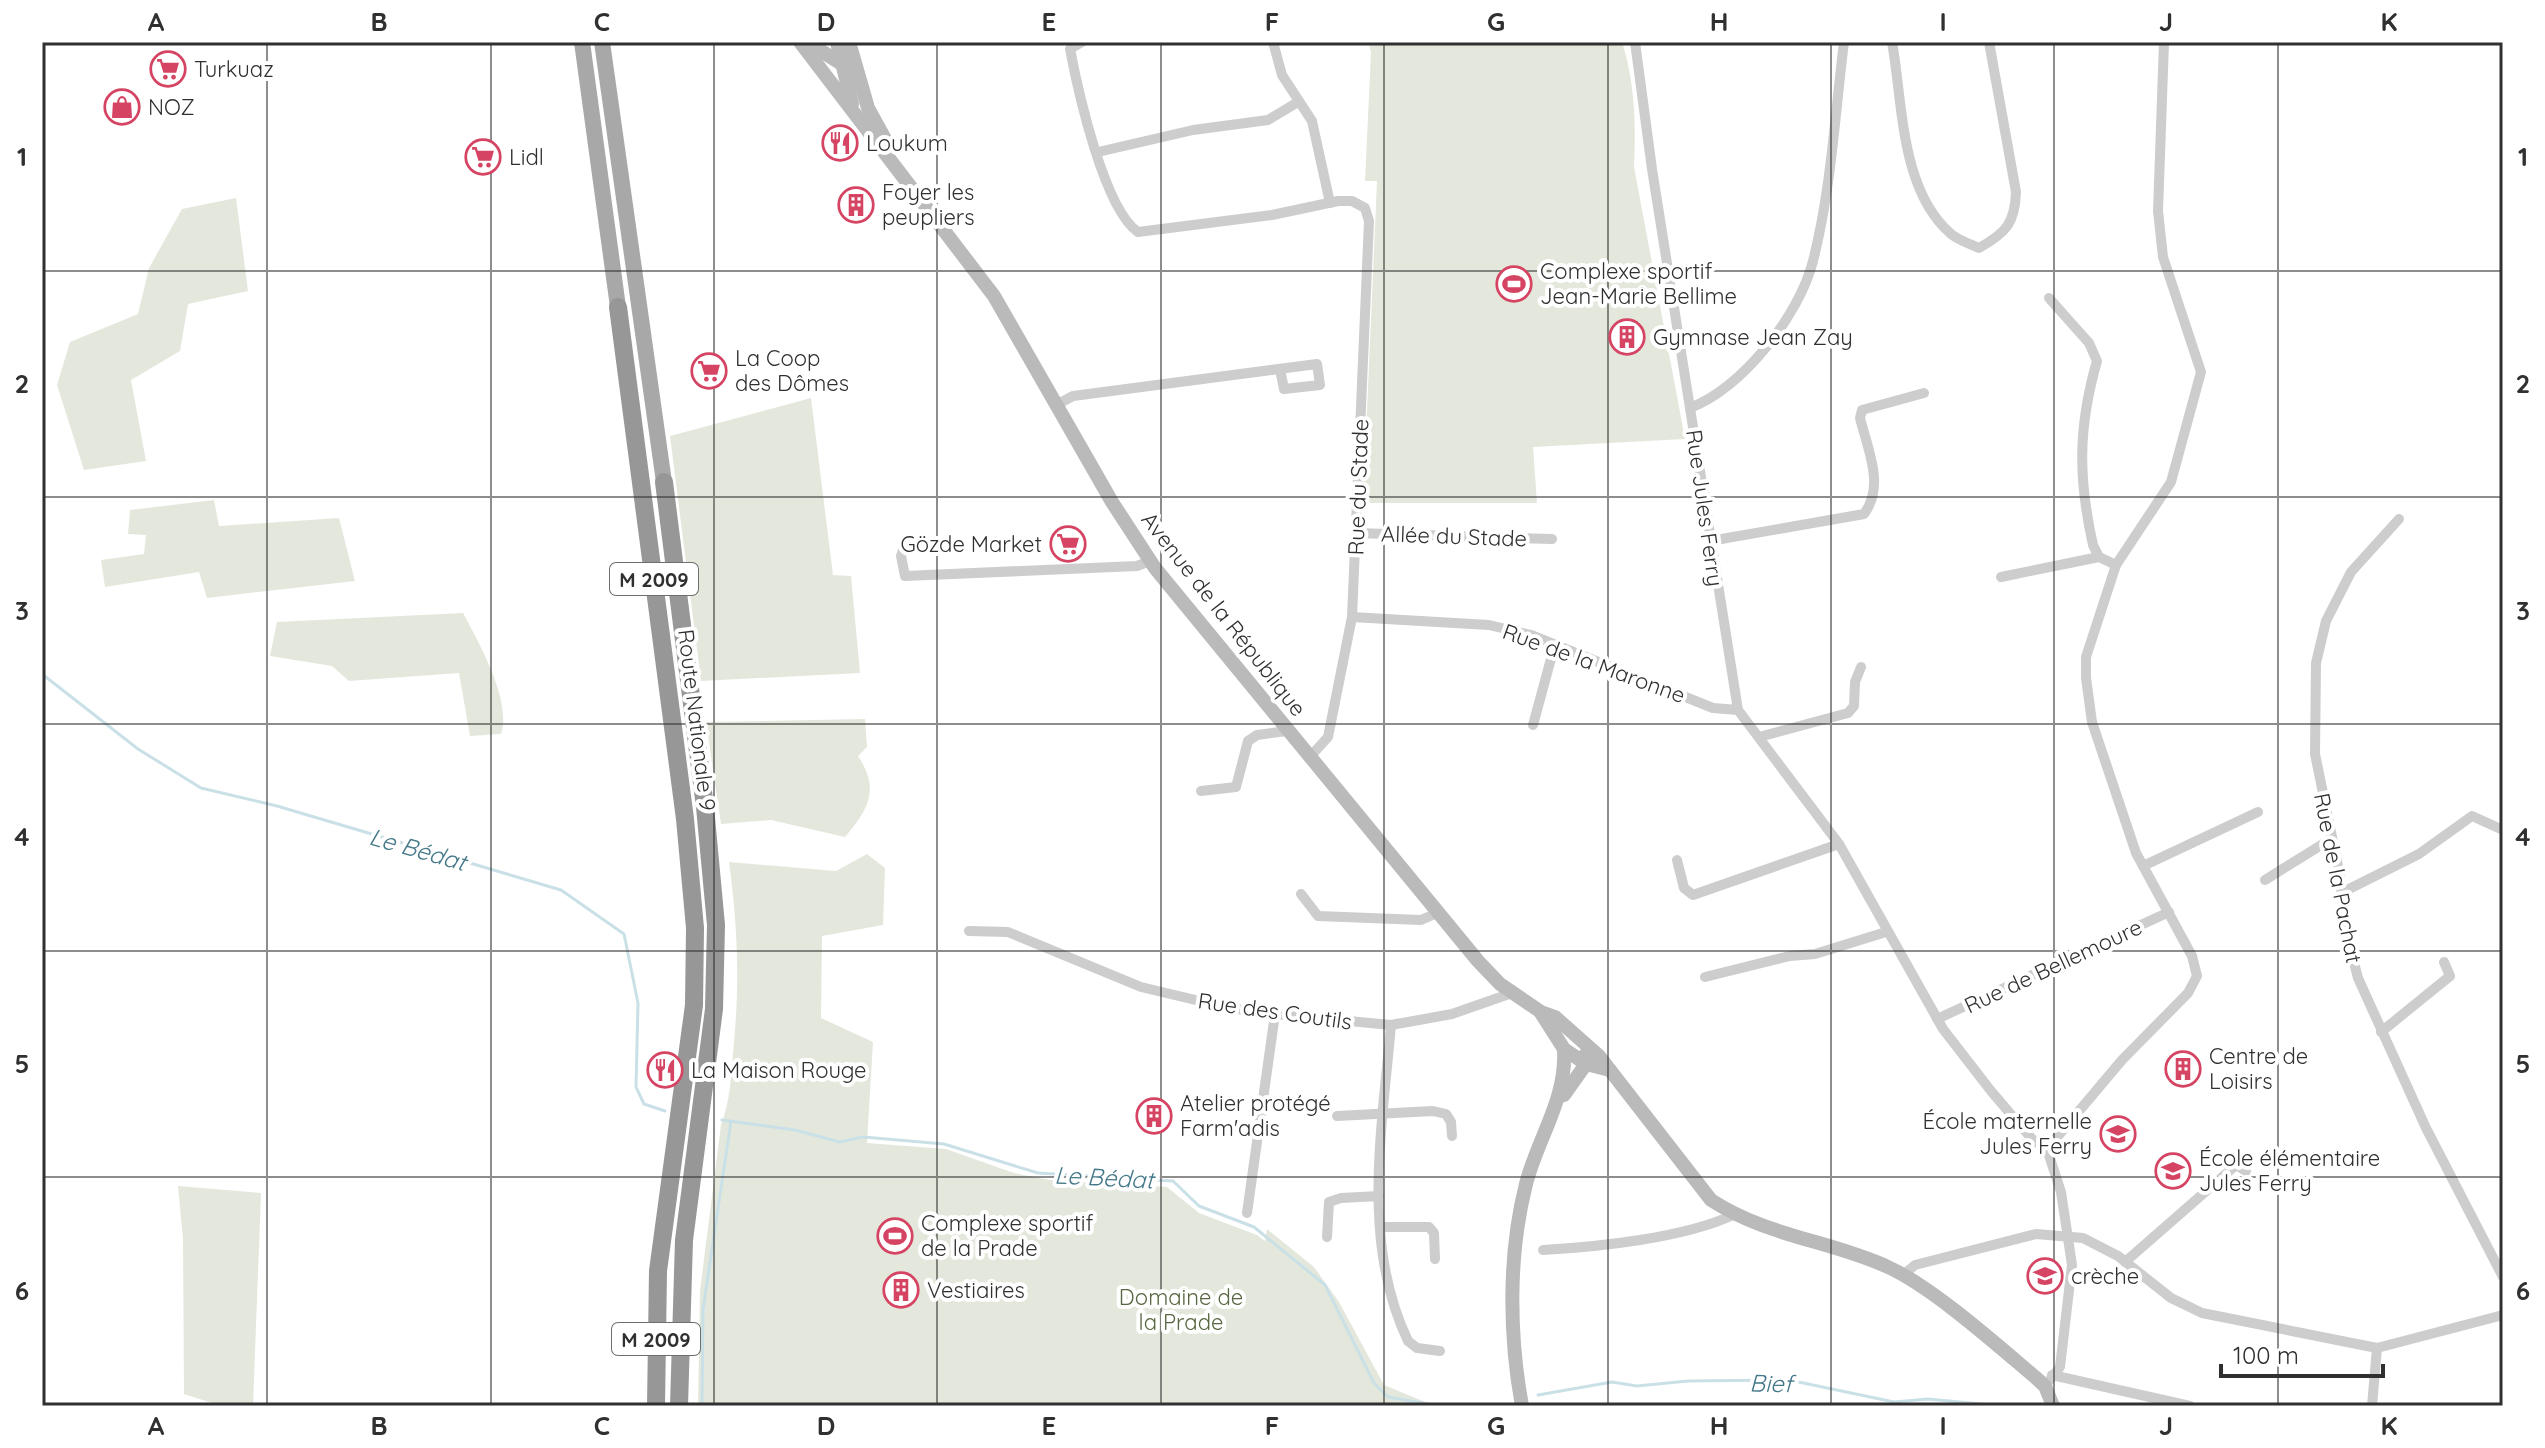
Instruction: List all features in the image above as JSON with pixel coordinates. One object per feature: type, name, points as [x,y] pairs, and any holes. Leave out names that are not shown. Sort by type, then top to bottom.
[{"type":"highway","name":"Route Nationale 9","points":[[618,307],[685,819],[695,928],[694,1005],[658,1271],[656,1406]]},
{"type":"highway","name":"Route Nationale 9","points":[[664,482],[713,879],[716,970],[684,1240],[679,1406]]},
{"type":"main road","name":"Route Nationale 9","points":[[582,42],[618,307]]},
{"type":"main road","name":"M 2009","points":[[602,42],[664,482]]},
{"type":"street","name":"Avenue de la République","points":[[800,42],[994,296],[1112,502],[1150,561],[1478,961],[1512,993],[1541,1012],[1555,1017],[1613,1072],[1711,1200],[1733,1215],[1778,1234],[1887,1266],[2045,1379]]},
{"type":"street","points":[[807,42],[856,71]]},
{"type":"street","points":[[837,42],[858,119]]},
{"type":"street","name":"Avenue de la République","points":[[849,42],[868,108],[924,202]]},
{"type":"street","points":[[1082,42],[1070,49],[1076,84],[1113,200],[1125,223],[1138,232],[1272,215],[1330,203],[1312,121],[1282,75],[1273,42]]},
{"type":"street","name":"Rue Jules Ferry","points":[[1635,42],[1738,710],[1839,844],[1937,1019],[1991,1091],[2032,1139],[2047,1149],[2061,1192],[2072,1265],[2068,1322],[2045,1379]]},
{"type":"street","points":[[1690,408],[1739,377],[1768,346],[1813,264],[1844,42]]},
{"type":"street","points":[[1892,42],[1910,157],[1925,203],[1952,235],[1979,248],[2003,235],[2015,216],[2016,192],[1989,42]]},
{"type":"street","points":[[2047,1149],[2122,1060],[2195,982],[2197,968],[2143,866],[2092,722],[2086,678],[2086,657],[2116,565],[2171,482],[2201,372],[2163,257],[2158,211],[2164,42]]},
{"type":"street","points":[[1098,152],[1193,130],[1268,120],[1298,102]]},
{"type":"street","name":"Rue du Stade","points":[[1309,758],[1328,737],[1352,617],[1369,221],[1365,208],[1352,201],[1330,203]]},
{"type":"street","points":[[2049,298],[2089,343],[2097,361],[2084,407],[2081,460],[2086,515],[2099,557]]},
{"type":"street","points":[[1058,404],[1073,396],[1280,369]]},
{"type":"street","points":[[1710,541],[1864,514],[1872,503],[1876,484],[1860,418],[1862,410],[1924,393]]},
{"type":"street","name":"Rue de la Pachat","points":[[2399,519],[2351,572],[2326,621],[2316,663],[2315,754],[2344,924],[2358,978],[2381,1032],[2503,1277]]},
{"type":"street","name":"Allée du Stade","points":[[1356,533],[1552,539]]},
{"type":"street","points":[[905,544],[901,556],[905,576],[1137,566],[1150,561]]},
{"type":"street","points":[[2001,577],[2099,557],[2116,565]]},
{"type":"street","name":"Rue de la Maronne","points":[[1352,617],[1489,625],[1555,644],[1713,708],[1738,710]]},
{"type":"street","points":[[1533,725],[1555,644]]},
{"type":"street","points":[[1759,737],[1848,713],[1854,706],[1855,682],[1861,667]]},
{"type":"street","points":[[1201,791],[1236,787],[1248,741],[1257,735],[1287,731]]},
{"type":"street","points":[[2143,866],[2258,812]]},
{"type":"street","points":[[2341,893],[2419,854],[2472,816],[2503,830]]},
{"type":"street","points":[[2265,880],[2331,839]]},
{"type":"street","points":[[1677,860],[1684,888],[1693,895],[1839,844]]},
{"type":"street","points":[[1301,894],[1318,916],[1421,920],[1437,913]]},
{"type":"street","name":"Rue de Bellemoure","points":[[1937,1019],[2169,912]]},
{"type":"street","name":"Rue des Coutils","points":[[969,931],[1008,932],[1141,987],[1229,1008],[1275,1014],[1391,1025],[1452,1014],[1512,993]]},
{"type":"street","points":[[1705,977],[1790,956],[1815,954],[1886,932]]},
{"type":"street","points":[[2381,1032],[2450,976],[2444,962]]},
{"type":"street","name":"Avenue de la République","points":[[1541,1012],[1564,1049],[1586,1064],[1613,1072]]},
{"type":"street","points":[[1247,1213],[1275,1014]]},
{"type":"street","points":[[1391,1025],[1379,1196],[1381,1257],[1408,1341],[1417,1348],[1440,1351]]},
{"type":"street","points":[[1557,1105],[1586,1064],[1583,1043]]},
{"type":"street","points":[[1521,1402],[1513,1312],[1520,1215],[1537,1149],[1566,1076],[1564,1049]]},
{"type":"street","points":[[1337,1116],[1415,1110],[1446,1114],[1451,1122],[1452,1136]]},
{"type":"street","points":[[2125,1262],[2236,1165],[2246,1171]]},
{"type":"street","points":[[1327,1237],[1329,1202],[1341,1198],[1379,1196]]},
{"type":"street","points":[[1543,1250],[1612,1243],[1717,1223],[1733,1215]]},
{"type":"street","points":[[1380,1227],[1429,1227],[1434,1233],[1435,1259]]},
{"type":"street","points":[[1903,1275],[1915,1265],[2036,1234],[2069,1236],[2102,1246],[2171,1298],[2202,1313],[2377,1348],[2410,1343],[2503,1315]]},
{"type":"street","points":[[2372,1406],[2377,1348]]},
{"type":"street","points":[[2053,1406],[2045,1379],[2190,1406]]},
{"type":"green space","name":"Complexe sportif Jean-Marie Bellime","points":[[1368,42],[1622,42],[1634,104],[1634,167],[1685,439],[1533,447],[1537,503],[1363,503],[1377,181],[1365,181],[1371,52]]},
{"type":"green space","points":[[236,198],[248,291],[188,304],[180,351],[131,380],[146,461],[84,470],[57,385],[70,342],[138,314],[149,268],[182,209]]},
{"type":"green space","points":[[811,398],[833,575],[851,576],[860,673],[701,681],[670,436]]},
{"type":"green space","points":[[214,500],[219,526],[339,518],[355,581],[207,598],[199,572],[105,587],[101,560],[144,554],[146,535],[128,534],[130,510]]},
{"type":"green space","points":[[463,613],[498,689],[502,705],[501,734],[470,736],[459,673],[349,681],[332,666],[270,656],[277,622]]},
{"type":"green space","points":[[865,719],[867,747],[858,756],[869,779],[869,798],[845,837],[771,820],[721,824],[706,722]]},
{"type":"green space","name":"Domaine de la Prade","points":[[867,854],[885,868],[883,925],[822,936],[821,1018],[873,1042],[867,1143],[946,1149],[1014,1173],[1050,1180],[1167,1187],[1199,1213],[1265,1241],[1267,1229],[1314,1267],[1339,1302],[1384,1385],[1435,1406],[698,1406],[700,1291],[721,1125],[730,1089],[737,1004],[736,934],[729,862],[836,871]]},
{"type":"green space","points":[[178,1186],[261,1193],[253,1406],[221,1406],[184,1394],[183,1239]]},
{"type":"waterway","name":"Le Bédat","points":[[42,674],[138,749],[201,788],[277,806],[561,890],[624,934],[638,1003],[636,1087],[644,1104],[665,1111]]},
{"type":"waterway","name":"Le Bédat","points":[[722,1120],[795,1130],[840,1142],[863,1137],[944,1144],[1038,1173],[1173,1181],[1199,1206],[1254,1227],[1325,1285],[1374,1383],[1388,1397],[1440,1406]]},
{"type":"waterway","points":[[702,1406],[703,1310],[731,1121]]},
{"type":"waterway","name":"Bief","points":[[1538,1395],[1612,1382],[1637,1386],[1688,1381],[1789,1380],[1894,1402],[1928,1399],[2003,1406]]},
{"type":"place","name":"Turkuaz","points":[[168,69]]},
{"type":"place","name":"NOZ","points":[[122,107]]},
{"type":"place","name":"Loukum","points":[[840,143]]},
{"type":"place","name":"Lidl","points":[[483,157]]},
{"type":"place","name":"Foyer les peupliers","points":[[856,205]]},
{"type":"place","name":"Complexe sportif Jean-Marie Bellime","points":[[1514,284]]},
{"type":"place","name":"Gymnase Jean Zay","points":[[1627,337]]},
{"type":"place","name":"La Coop des Dômes","points":[[709,371]]},
{"type":"place","name":"Gözde Market","points":[[1068,544]]},
{"type":"place","name":"Centre de Loisirs","points":[[2183,1069]]},
{"type":"place","name":"La Maison Rouge","points":[[665,1070]]},
{"type":"place","name":"Atelier protégé Farm'adis","points":[[1154,1116]]},
{"type":"place","name":"École maternelle Jules Ferry","points":[[2118,1134]]},
{"type":"place","name":"École élémentaire Jules Ferry","points":[[2173,1171]]},
{"type":"place","name":"Complexe sportif de la Prade","points":[[895,1236]]},
{"type":"place","name":"crèche","points":[[2045,1276]]},
{"type":"place","name":"Vestiaires","points":[[901,1290]]}]
